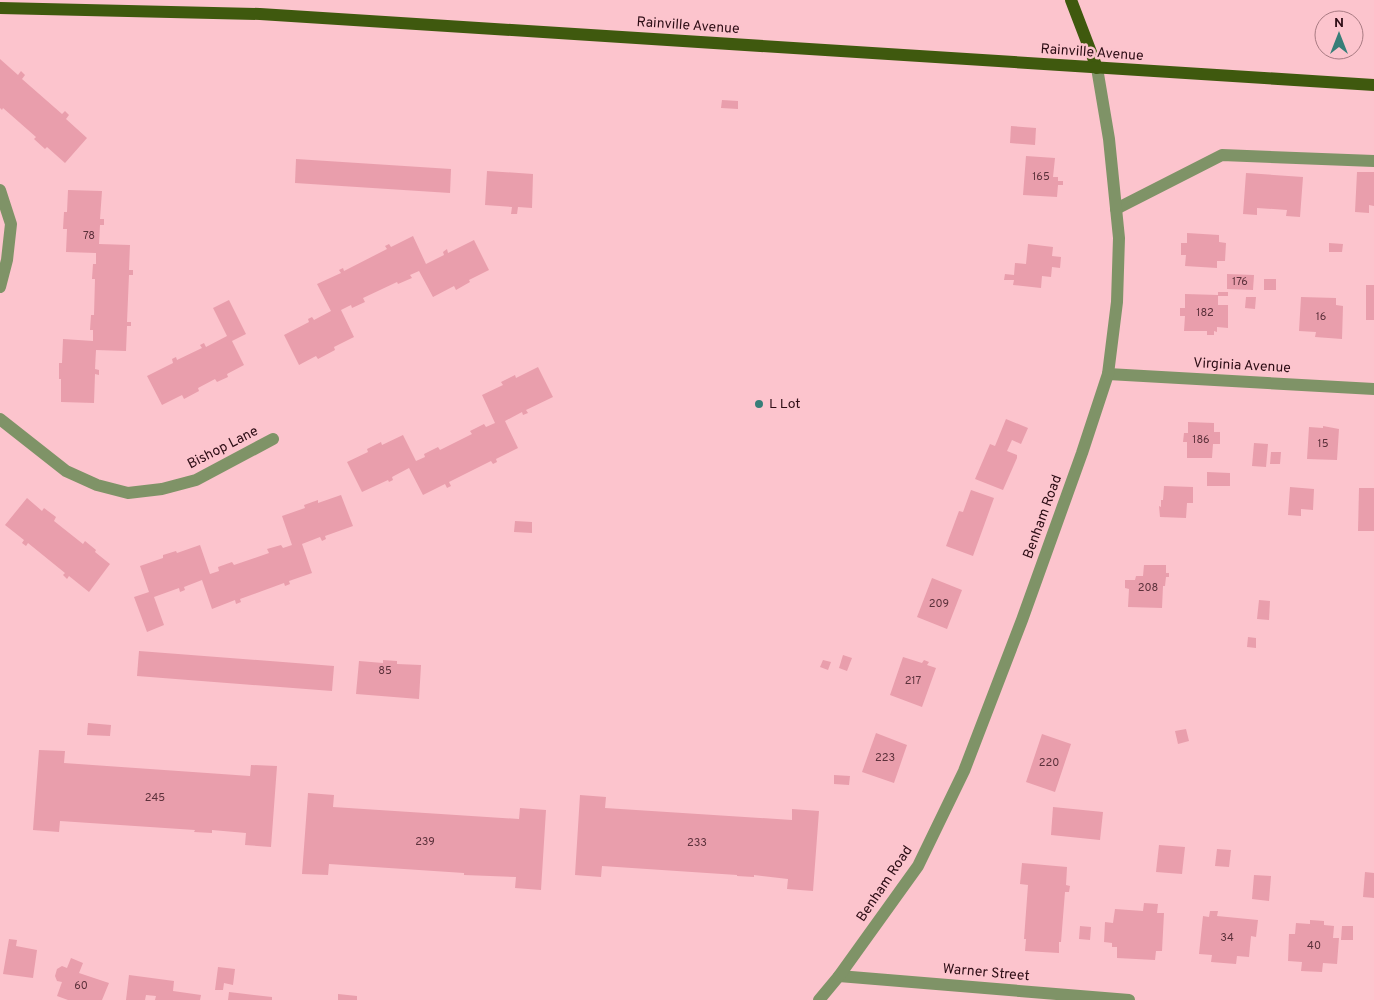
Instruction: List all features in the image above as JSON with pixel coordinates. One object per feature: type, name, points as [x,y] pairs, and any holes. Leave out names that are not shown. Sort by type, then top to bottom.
[{"type":"main road","name":"Benham Road","points":[[1071,0],[1097,68]]},
{"type":"main road","name":"Rainville Avenue","points":[[0,8],[260,14],[1374,85]]},
{"type":"street","name":"Benham Road","points":[[819,1000],[839,976],[918,866],[964,771],[1028,601],[1108,374],[1116,302],[1119,238],[1109,139],[1097,68]]},
{"type":"street","points":[[1116,209],[1222,155],[1374,161]]},
{"type":"street","points":[[0,190],[11,224],[7,260],[0,286]]},
{"type":"street","name":"Virginia Avenue","points":[[1108,374],[1374,389]]},
{"type":"street","name":"Bishop Lane","points":[[0,419],[66,471],[97,485],[128,493],[162,489],[196,480],[272,439]]},
{"type":"street","name":"Warner Street","points":[[839,976],[1129,1000]]},
{"type":"building","points":[[0,59],[18,75],[21,71],[25,75],[22,79],[62,114],[65,111],[69,115],[66,119],[87,138],[65,163],[47,147],[45,149],[34,139],[36,137],[3,108],[2,110],[0,108]]},
{"type":"building","points":[[722,100],[738,101],[738,109],[721,108]]},
{"type":"building","points":[[1011,126],[1036,128],[1035,145],[1010,143]]},
{"type":"building","points":[[1026,156],[1055,158],[1053,177],[1058,177],[1058,181],[1063,181],[1063,185],[1058,185],[1057,197],[1023,195]]},
{"type":"building","points":[[296,159],[451,169],[450,193],[295,183]]},
{"type":"building","points":[[487,171],[533,174],[532,208],[518,207],[517,214],[511,214],[512,207],[485,205]]},
{"type":"building","points":[[1357,172],[1374,172],[1374,206],[1369,205],[1369,213],[1355,212]]},
{"type":"building","points":[[1246,173],[1303,177],[1300,217],[1286,216],[1287,210],[1257,208],[1257,215],[1243,214]]},
{"type":"building","points":[[68,190],[102,191],[100,219],[104,219],[104,225],[100,225],[99,244],[130,245],[129,270],[133,270],[133,275],[129,275],[127,322],[131,322],[131,326],[127,326],[126,351],[96,350],[95,369],[99,370],[99,375],[95,374],[94,403],[61,402],[59,363],[62,363],[63,339],[93,341],[93,330],[90,330],[91,315],[94,315],[95,279],[92,279],[93,264],[96,264],[96,253],[66,252],[67,229],[63,229],[64,212],[67,212]]},
{"type":"building","points":[[1187,233],[1219,235],[1219,242],[1226,243],[1225,261],[1217,261],[1217,268],[1185,266],[1186,255],[1181,255],[1181,243],[1187,243]]},
{"type":"building","points":[[413,236],[426,264],[444,255],[443,252],[447,249],[448,253],[474,240],[489,270],[469,280],[470,282],[456,290],[454,286],[433,297],[419,271],[410,275],[412,278],[398,284],[397,282],[363,298],[365,302],[352,308],[351,305],[341,310],[354,337],[334,347],[335,350],[318,359],[316,356],[299,365],[284,335],[309,322],[308,319],[312,317],[314,320],[331,311],[317,284],[341,273],[339,270],[343,268],[344,271],[387,249],[385,246],[389,244],[391,247]]},
{"type":"building","points":[[1329,243],[1343,244],[1342,252],[1329,252]]},
{"type":"building","points":[[1028,244],[1053,247],[1052,256],[1061,257],[1060,268],[1052,267],[1051,277],[1042,276],[1041,288],[1013,285],[1014,280],[1004,280],[1005,274],[1014,275],[1015,263],[1026,264]]},
{"type":"building","points":[[1227,274],[1254,275],[1253,290],[1227,289]]},
{"type":"building","points":[[1264,279],[1276,279],[1276,290],[1264,290]]},
{"type":"building","points":[[1366,285],[1374,285],[1374,320],[1366,320]]},
{"type":"building","points":[[1218,292],[1228,292],[1228,296],[1218,296],[1218,305],[1228,305],[1228,328],[1217,327],[1217,332],[1214,331],[1214,335],[1207,335],[1207,331],[1184,331],[1185,316],[1180,316],[1180,308],[1185,308],[1185,294],[1218,295]]},
{"type":"building","points":[[1246,297],[1256,297],[1255,309],[1245,308]]},
{"type":"building","points":[[1301,297],[1336,298],[1336,305],[1343,306],[1342,339],[1315,337],[1316,332],[1299,331]]},
{"type":"building","points":[[229,300],[246,334],[232,341],[244,365],[227,374],[228,377],[217,382],[215,379],[198,388],[199,391],[184,399],[182,395],[162,405],[147,376],[173,363],[172,359],[176,357],[177,360],[202,348],[200,345],[204,343],[206,347],[227,336],[213,308]]},
{"type":"building","points":[[538,367],[553,397],[526,410],[528,413],[523,415],[522,412],[505,421],[518,448],[496,459],[497,462],[493,464],[491,461],[449,482],[451,486],[447,488],[445,484],[423,495],[409,468],[392,477],[393,480],[389,482],[388,480],[362,492],[347,462],[368,452],[367,449],[381,442],[382,445],[403,435],[416,461],[425,457],[424,454],[438,447],[440,450],[472,434],[470,431],[484,424],[486,427],[495,423],[482,395],[503,385],[501,382],[515,375],[516,378]]},
{"type":"building","points":[[1006,419],[1028,428],[1021,444],[1012,440],[1007,451],[1017,455],[1017,458],[1003,490],[975,479],[990,444],[995,446]]},
{"type":"building","points":[[1188,422],[1214,423],[1214,432],[1220,432],[1220,444],[1213,444],[1212,458],[1187,458],[1187,442],[1183,442],[1184,433],[1188,433]]},
{"type":"building","points":[[1323,426],[1339,429],[1337,460],[1307,459],[1309,427],[1323,428]]},
{"type":"building","points":[[1254,443],[1268,444],[1266,467],[1252,466]]},
{"type":"building","points":[[1271,452],[1281,452],[1280,464],[1270,464]]},
{"type":"building","points":[[1207,472],[1230,473],[1230,486],[1207,486]]},
{"type":"building","points":[[1164,486],[1193,487],[1193,503],[1187,503],[1186,518],[1160,517],[1159,506],[1161,507],[1161,500],[1163,500]]},
{"type":"building","points":[[1290,487],[1314,489],[1313,510],[1301,509],[1301,516],[1288,515]]},
{"type":"building","points":[[1359,488],[1374,488],[1374,531],[1358,531]]},
{"type":"building","points":[[971,490],[994,498],[973,556],[946,546],[959,511],[963,512]]},
{"type":"building","points":[[341,495],[353,526],[325,536],[326,539],[322,541],[320,537],[302,544],[312,573],[289,581],[290,584],[285,586],[284,583],[240,599],[241,602],[236,604],[235,600],[212,609],[202,580],[184,587],[185,590],[180,592],[179,588],[154,597],[164,625],[147,632],[134,597],[149,592],[140,566],[163,558],[163,555],[176,551],[177,553],[200,545],[210,574],[219,571],[218,567],[232,562],[234,565],[269,553],[267,549],[281,545],[283,548],[292,545],[282,516],[305,508],[304,505],[318,500],[318,503]]},
{"type":"building","points":[[27,498],[42,511],[44,508],[56,517],[54,521],[83,544],[85,541],[110,564],[89,592],[69,576],[67,579],[63,575],[65,573],[28,543],[26,546],[22,543],[24,540],[5,525]]},
{"type":"building","points":[[515,521],[532,522],[532,533],[514,532]]},
{"type":"building","points":[[1144,565],[1166,565],[1166,573],[1169,573],[1169,577],[1166,577],[1165,586],[1163,586],[1162,608],[1128,607],[1129,589],[1125,588],[1125,580],[1135,580],[1136,576],[1143,576]]},
{"type":"building","points":[[932,578],[962,590],[947,629],[917,617]]},
{"type":"building","points":[[1259,600],[1270,601],[1269,620],[1257,619]]},
{"type":"building","points":[[1248,637],[1256,638],[1256,648],[1247,647]]},
{"type":"building","points":[[139,651],[334,666],[332,691],[137,676]]},
{"type":"building","points":[[843,655],[852,658],[847,671],[839,668]]},
{"type":"building","points":[[903,657],[922,663],[924,660],[929,662],[927,665],[936,668],[922,707],[890,695]]},
{"type":"building","points":[[383,660],[397,661],[397,664],[421,665],[419,699],[356,694],[359,661],[383,663]]},
{"type":"building","points":[[823,660],[831,662],[828,670],[820,667]]},
{"type":"building","points":[[88,723],[111,725],[110,736],[87,735]]},
{"type":"building","points":[[1186,729],[1189,741],[1178,744],[1175,731]]},
{"type":"building","points":[[876,733],[907,745],[894,783],[862,772]]},
{"type":"building","points":[[1042,734],[1071,744],[1055,792],[1026,782]]},
{"type":"building","points":[[39,750],[65,751],[64,763],[250,776],[251,765],[277,766],[271,847],[245,845],[246,833],[212,830],[212,833],[194,832],[195,830],[60,821],[59,832],[33,830]]},
{"type":"building","points":[[834,775],[850,776],[849,785],[834,784]]},
{"type":"building","points":[[308,793],[334,795],[333,807],[519,819],[520,808],[546,810],[541,890],[515,888],[516,877],[464,875],[464,873],[329,864],[328,875],[302,874]]},
{"type":"building","points":[[580,795],[606,797],[605,808],[792,820],[792,809],[819,811],[813,891],[787,889],[788,879],[754,875],[754,877],[737,876],[602,866],[601,877],[575,875]]},
{"type":"building","points":[[1053,807],[1103,812],[1100,840],[1051,835]]},
{"type":"building","points":[[1159,845],[1185,847],[1182,874],[1156,872]]},
{"type":"building","points":[[1217,849],[1231,850],[1229,867],[1215,866]]},
{"type":"building","points":[[1022,863],[1067,867],[1066,885],[1070,886],[1069,892],[1065,892],[1059,953],[1025,951],[1026,939],[1024,939],[1028,885],[1020,884]]},
{"type":"building","points":[[1365,872],[1374,873],[1374,898],[1363,897]]},
{"type":"building","points":[[1254,875],[1271,876],[1269,901],[1252,899]]},
{"type":"building","points":[[1144,903],[1158,904],[1157,913],[1164,913],[1162,951],[1156,951],[1155,960],[1117,958],[1117,947],[1112,947],[1112,943],[1104,942],[1105,922],[1113,923],[1115,909],[1143,911]]},
{"type":"building","points":[[1210,911],[1218,911],[1217,916],[1258,920],[1256,937],[1251,936],[1249,957],[1237,956],[1236,964],[1211,962],[1212,955],[1199,954],[1203,916],[1209,917]]},
{"type":"building","points":[[1310,920],[1324,921],[1324,925],[1334,926],[1333,938],[1339,938],[1337,964],[1323,963],[1322,972],[1301,971],[1302,962],[1288,961],[1289,934],[1295,934],[1296,923],[1310,924]]},
{"type":"building","points":[[1080,926],[1091,927],[1090,940],[1079,939]]},
{"type":"building","points":[[1342,926],[1353,926],[1353,940],[1341,940]]},
{"type":"building","points":[[9,939],[17,940],[16,946],[37,950],[33,978],[3,974]]},
{"type":"building","points":[[71,958],[83,963],[79,973],[109,983],[102,1000],[68,1000],[57,996],[62,982],[57,981],[55,976],[57,969],[62,966],[67,968]]},
{"type":"building","points":[[218,967],[235,969],[233,985],[224,983],[223,990],[215,990]]},
{"type":"building","points":[[129,975],[174,981],[173,991],[201,995],[200,1000],[155,1000],[156,996],[146,995],[145,1000],[126,1000]]},
{"type":"building","points":[[229,992],[272,997],[272,1000],[228,1000]]},
{"type":"building","points":[[338,994],[357,996],[357,1000],[338,1000]]},
{"type":"place","name":"L Lot","points":[[759,404]]}]
